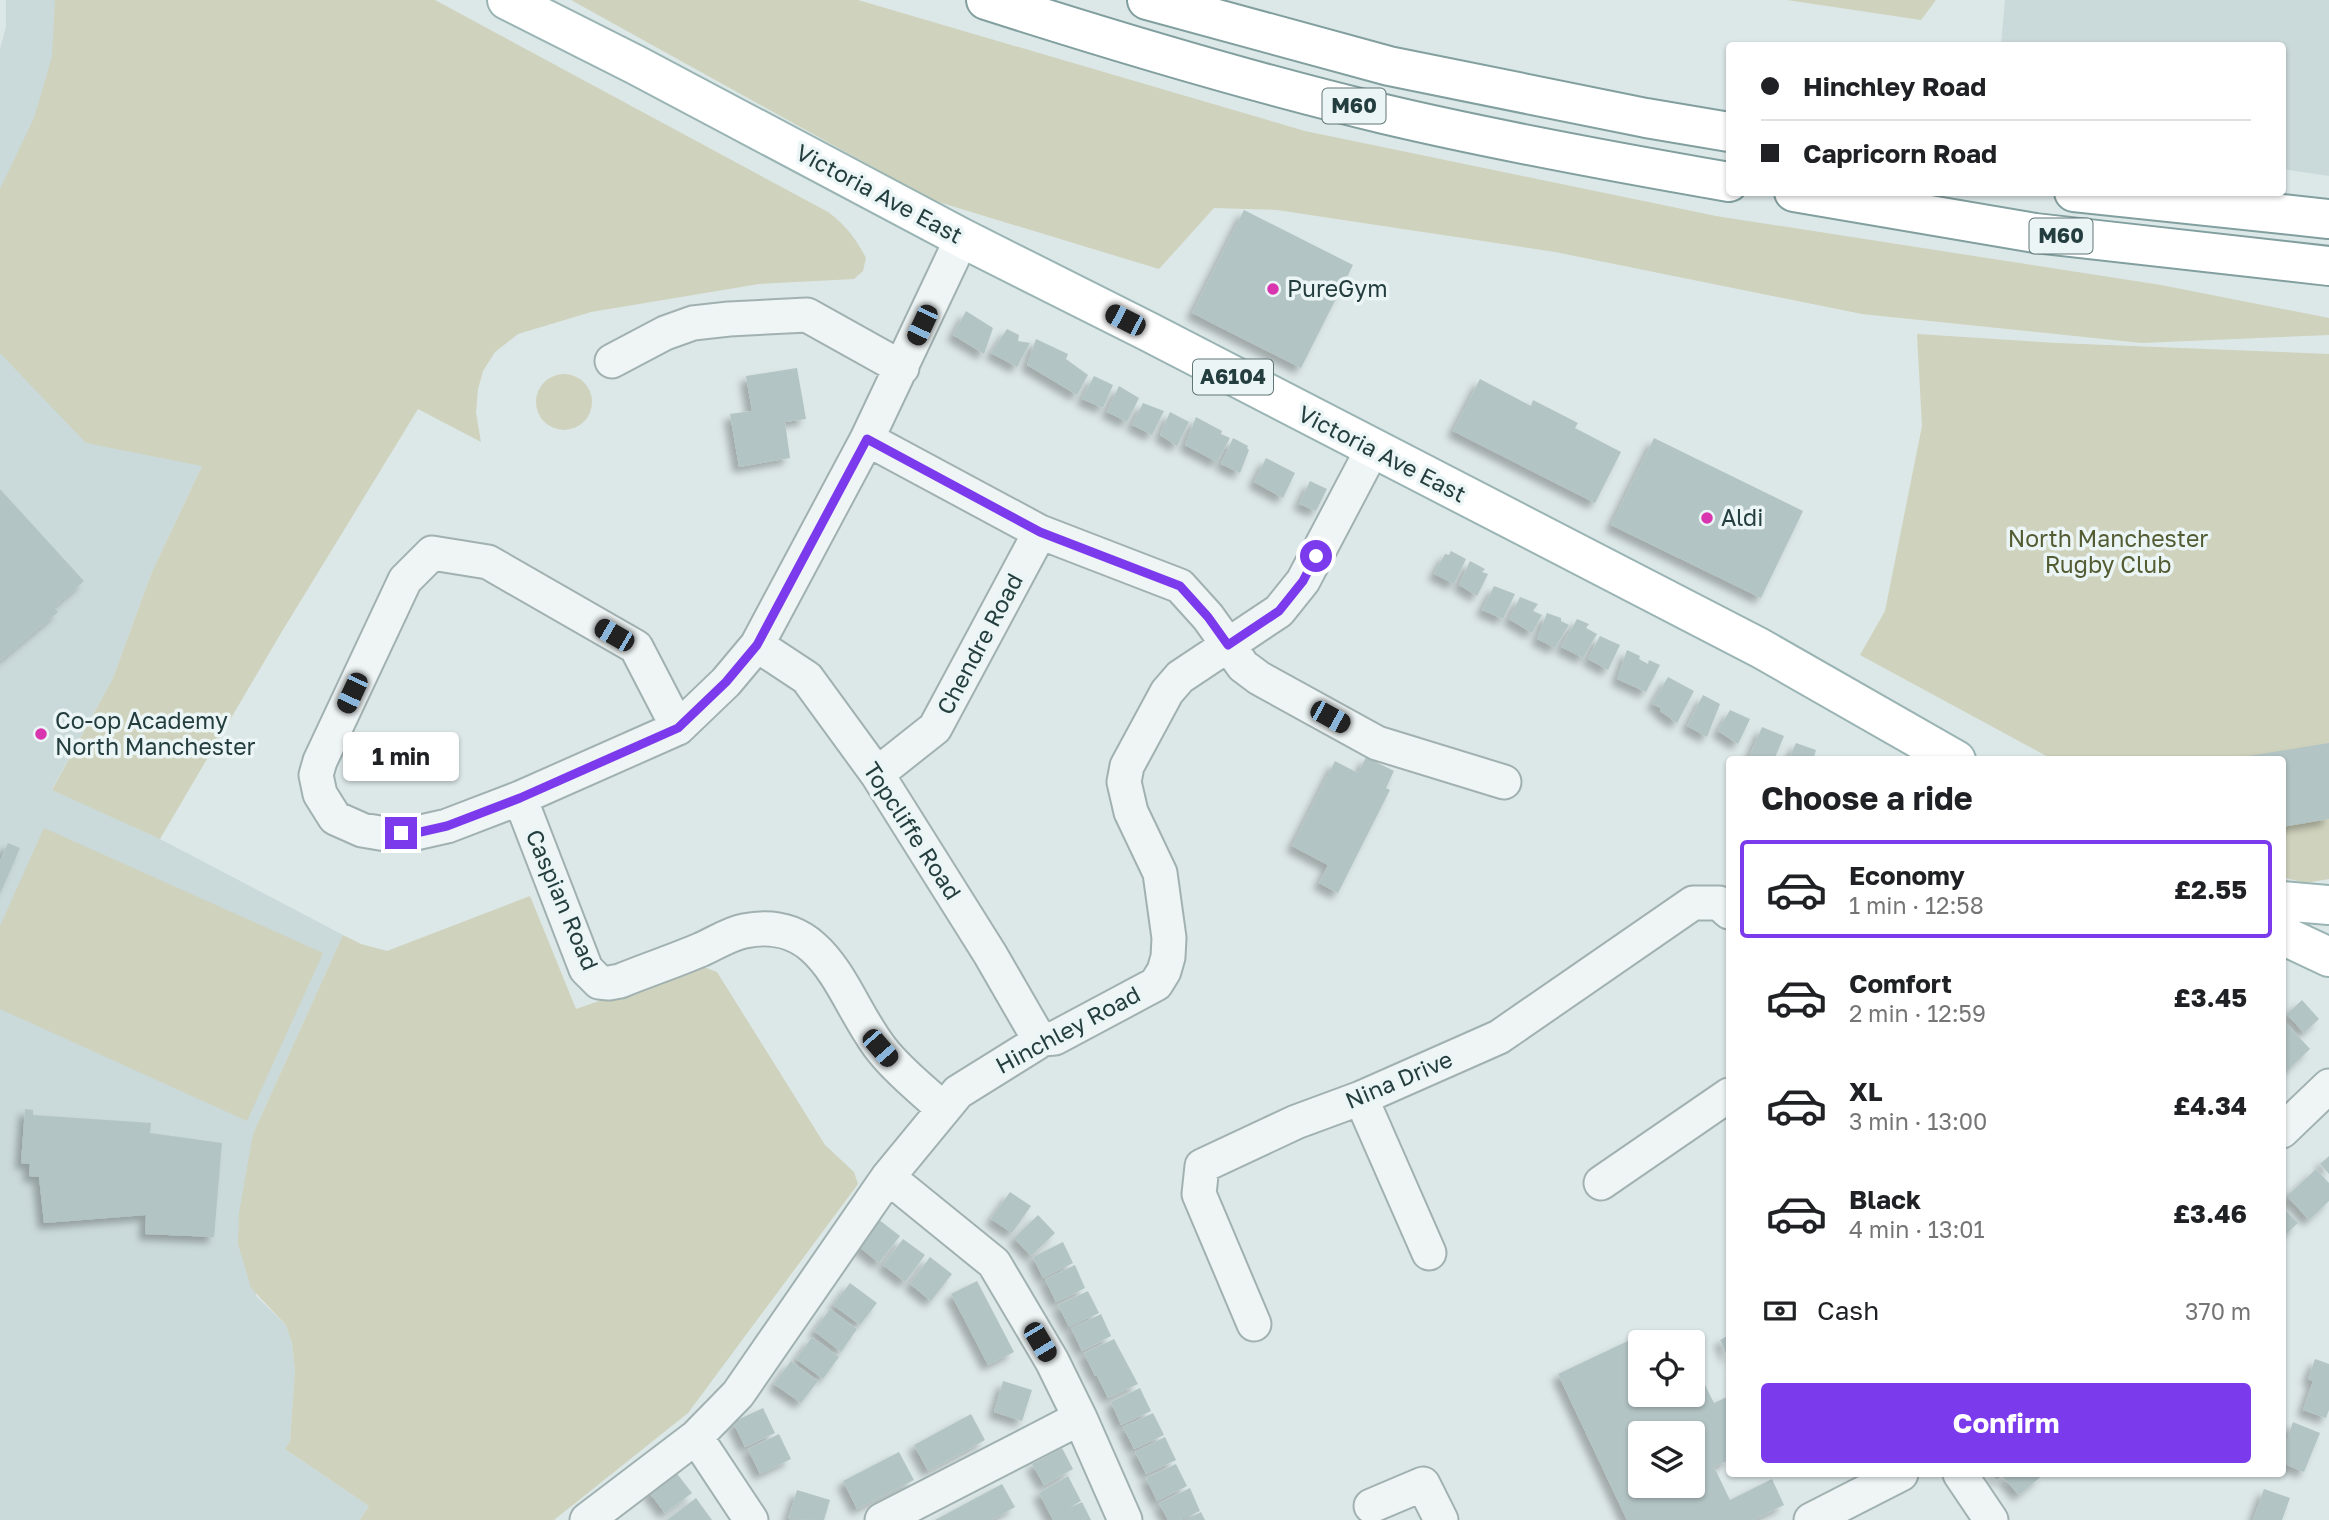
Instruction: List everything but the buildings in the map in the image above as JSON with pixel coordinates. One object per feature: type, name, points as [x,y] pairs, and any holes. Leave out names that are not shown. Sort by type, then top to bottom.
[{"type":"main road","name":"Victoria Ave East","points":[[507,0],[636,65],[962,238],[1760,648],[1949,756]]},
{"type":"main road","name":"M60","points":[[986,0],[1148,52],[1385,114],[1726,181]]},
{"type":"main road","name":"M60","points":[[1147,0],[1389,65],[1646,118],[1726,131]]},
{"type":"main road","name":"M60","points":[[1818,196],[2035,233],[2329,265]]},
{"type":"main road","name":"M60","points":[[2112,196],[2329,219]]},
{"type":"main road","points":[[2286,901],[2329,905]]},
{"type":"main road","points":[[2286,936],[2329,957]]},
{"type":"street","points":[[678,728],[636,647],[488,562],[432,553],[405,580],[320,761],[316,775],[320,794],[335,818],[362,830],[386,834],[416,833],[447,826],[520,798],[678,728],[726,682],[757,645],[867,439],[962,238]]},
{"type":"street","points":[[612,361],[665,333],[693,323],[807,315],[902,368]]},
{"type":"street","points":[[867,439],[1040,532],[1180,586],[1208,617],[1243,666],[1259,678],[1377,743],[1504,782]]},
{"type":"street","name":"Hinchley Road","points":[[587,1520],[696,1437],[738,1394],[888,1177],[958,1092],[1043,1039],[1055,1038],[1156,984],[1168,957],[1169,938],[1160,873],[1131,812],[1124,782],[1127,766],[1167,692],[1180,677],[1279,611],[1290,599],[1303,581],[1372,450]]},
{"type":"street","name":"Chendre Road","points":[[877,774],[935,728],[1040,532]]},
{"type":"street","name":"Topcliffe Road","points":[[757,645],[807,678],[877,774],[990,954],[1035,1032],[1043,1039]]},
{"type":"street","name":"Caspian Road","points":[[520,798],[586,969],[599,982],[620,981],[742,931],[769,928],[792,933],[809,942],[824,956],[880,1048],[906,1078],[943,1109]]},
{"type":"street","name":"Nina Drive","points":[[1254,1324],[1199,1194],[1202,1166],[1296,1122],[1361,1098],[1499,1037],[1693,902],[1719,902],[1726,909]]},
{"type":"street","points":[[2286,1127],[2329,1086]]},
{"type":"street","points":[[1601,1183],[1726,1097]]},
{"type":"street","points":[[1361,1098],[1429,1253]]},
{"type":"street","points":[[888,1177],[994,1264],[1052,1361],[1125,1520]]},
{"type":"street","points":[[882,1520],[1080,1418]]},
{"type":"street","points":[[696,1437],[751,1520]]},
{"type":"street","points":[[1811,1520],[1895,1477]]},
{"type":"street","points":[[1963,1477],[1992,1520]]},
{"type":"street","points":[[1371,1506],[1423,1484],[1441,1520]]},
{"type":"shaded area","name":"Co-op Academy North Manchester","points":[[6,0],[324,0],[208,453],[152,572],[113,678],[52,789],[160,839],[343,935],[253,1134],[256,1296],[286,1325],[292,1343],[295,1370],[290,1441],[285,1449],[369,1506],[360,1520],[0,1520],[0,49],[6,27]]},
{"type":"shaded area","points":[[2005,0],[2329,0],[2329,176],[2286,170],[2286,42],[2001,42]]},
{"type":"green space","points":[[55,0],[435,0],[828,212],[845,227],[862,251],[866,258],[863,271],[854,279],[759,284],[591,312],[518,334],[495,352],[483,371],[476,413],[481,442],[418,409],[281,633],[160,839],[52,790],[113,678],[152,572],[202,466],[86,443],[0,353],[0,189],[34,118],[52,57]]},
{"type":"green space","points":[[571,0],[858,0],[1305,131],[1716,216],[2161,285],[2329,318],[2329,335],[2142,343],[1862,314],[1555,252],[1277,210],[1214,208],[1159,269],[932,200]]},
{"type":"green space","points":[[1787,0],[1936,0],[1921,20]]},
{"type":"green space","name":"North Manchester Rugby Club","points":[[1917,334],[2057,343],[2329,354],[2329,879],[2305,883],[2286,878],[2286,756],[2046,756],[1860,655],[1885,611],[1922,426]]},
{"type":"green space","points":[[558,374],[570,374],[580,378],[588,386],[592,402],[588,418],[580,426],[570,430],[558,430],[548,426],[540,418],[536,408],[536,396],[540,386],[548,378]]},
{"type":"green space","points":[[44,828],[323,953],[247,1121],[0,1009],[0,926]]},
{"type":"green space","points":[[530,896],[576,1009],[701,966],[717,972],[825,1145],[854,1172],[858,1184],[688,1413],[554,1520],[360,1520],[369,1506],[285,1449],[290,1441],[295,1370],[292,1343],[286,1325],[251,1288],[238,1244],[239,1213],[253,1134],[343,935],[361,944],[387,951]]},
{"type":"place","name":"PureGym","points":[[1273,289]]},
{"type":"place","name":"Aldi","points":[[1707,518]]},
{"type":"place","name":"Co-op Academy North Manchester","points":[[41,734]]},
{"type":"route","points":[[401,833],[416,833],[447,826],[520,798],[678,728],[726,682],[757,645],[867,439],[1040,532],[1180,586],[1208,617],[1228,645],[1279,611],[1303,581],[1316,556]]}]
